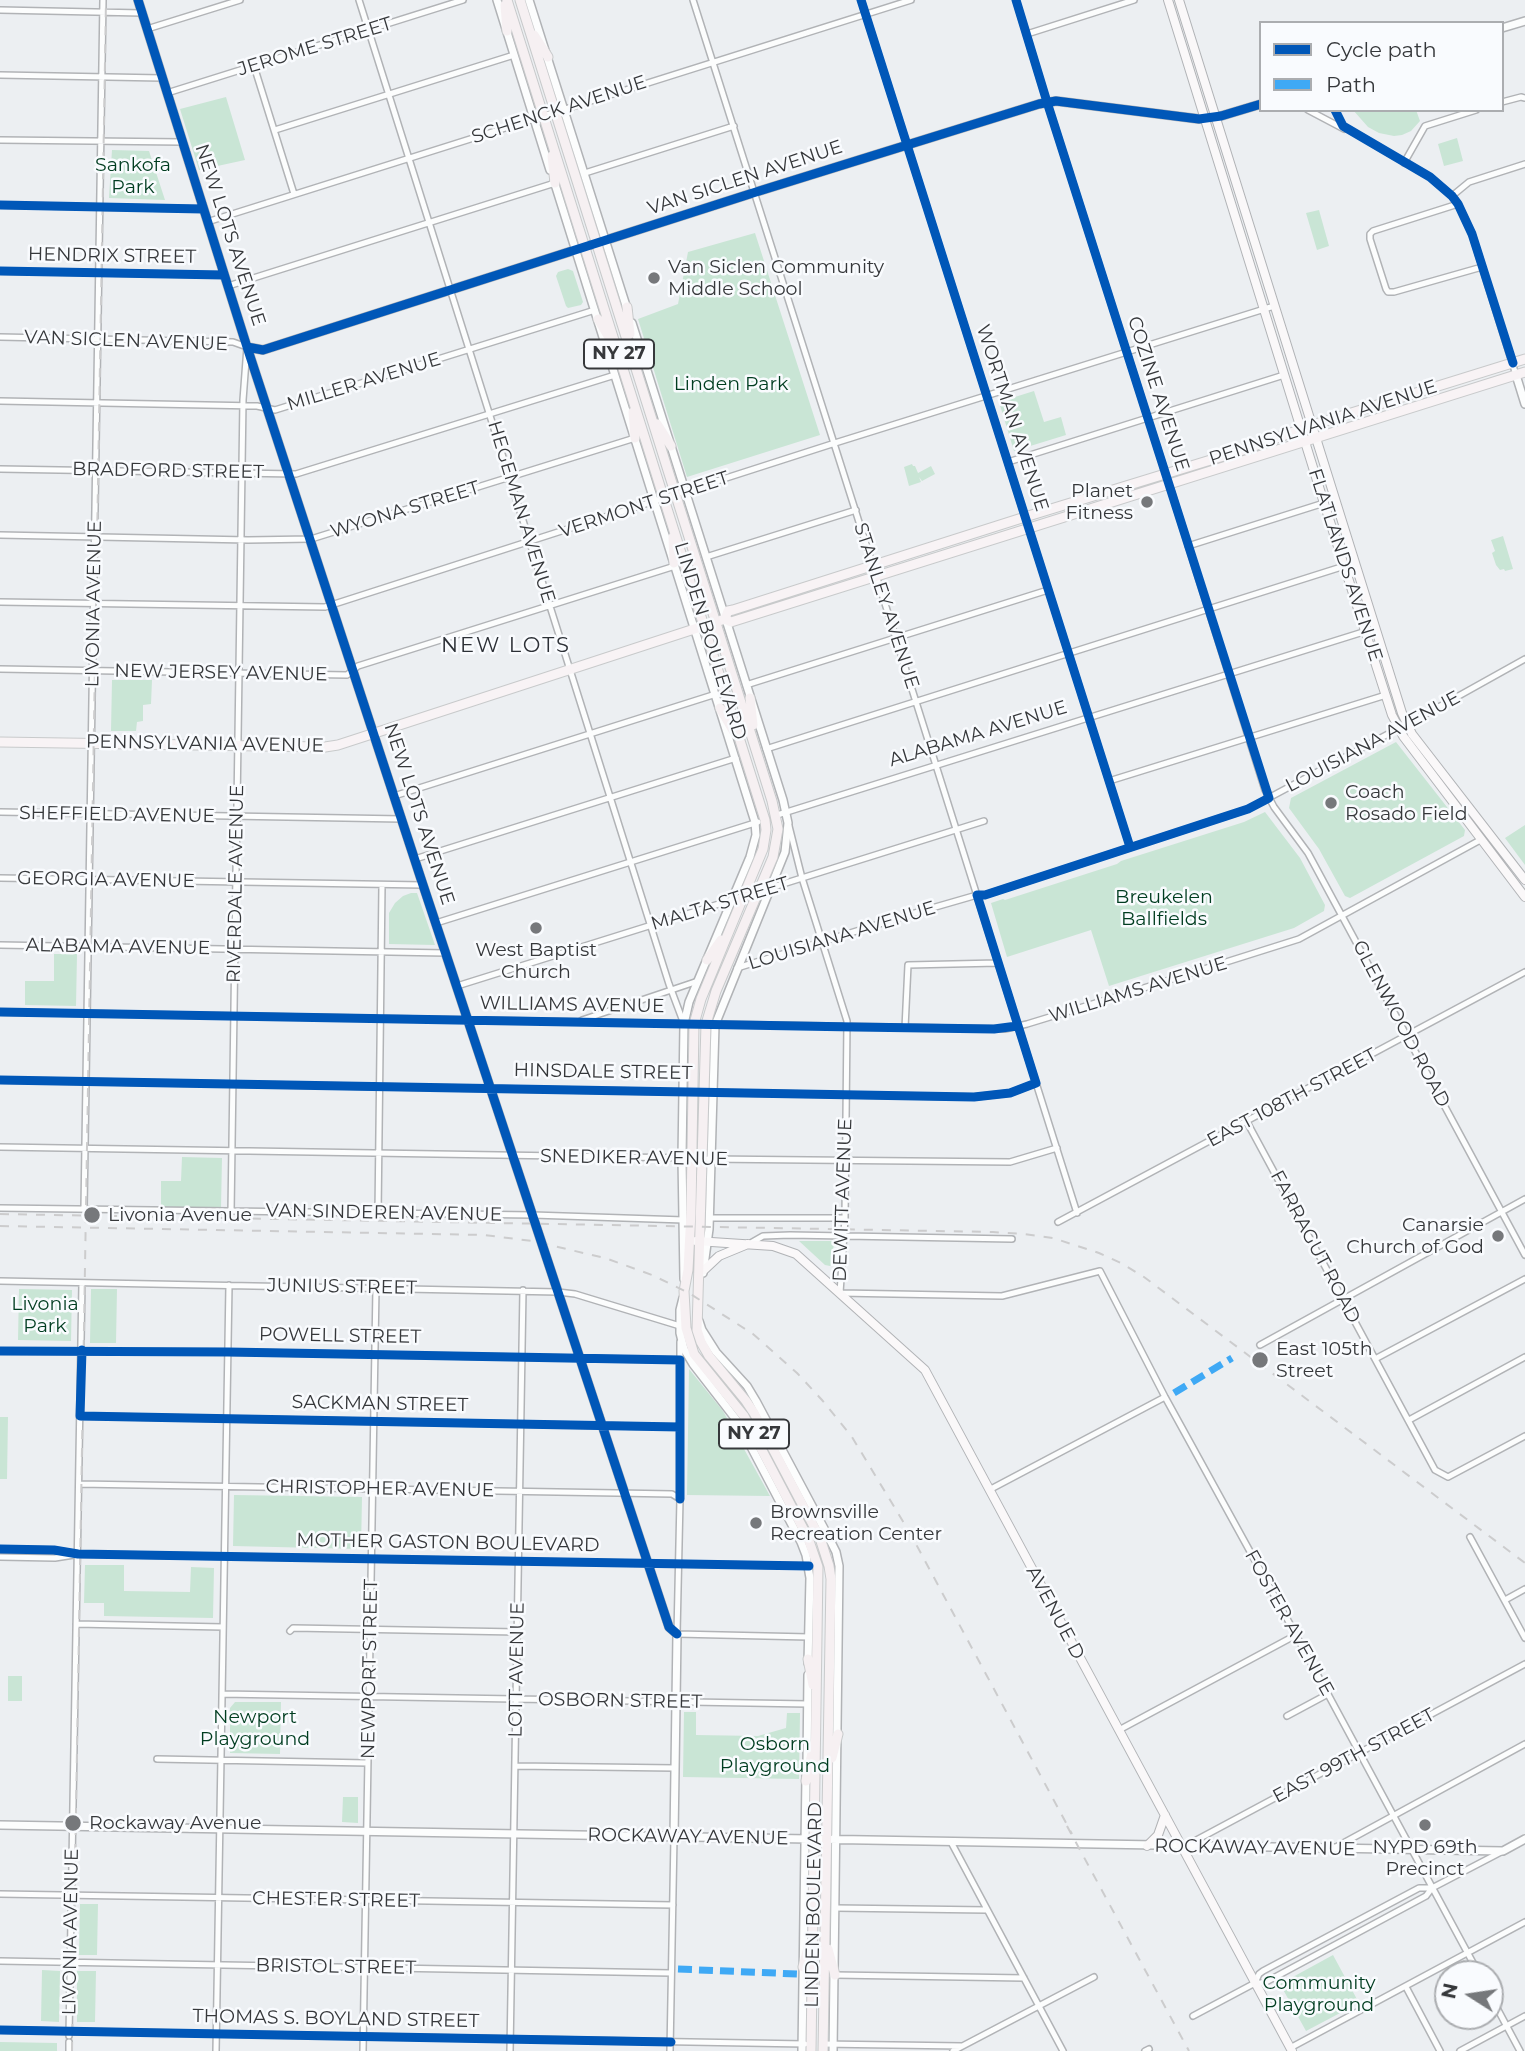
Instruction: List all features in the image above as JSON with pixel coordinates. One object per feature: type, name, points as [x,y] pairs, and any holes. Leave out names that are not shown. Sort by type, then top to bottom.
[{"type":"highway","points":[[506,0],[507,31]]},
{"type":"highway","name":"LINDEN BOULEVARD","points":[[506,0],[539,117],[550,136],[581,249],[632,396],[660,500],[673,525],[744,750],[760,821],[766,830],[764,849],[701,999],[694,1024],[686,1158],[699,1241],[684,1291],[686,1328],[694,1353],[744,1416],[808,1538],[813,1566],[812,1706],[817,1734],[810,1839],[813,1929],[806,2048]]},
{"type":"highway","name":"LINDEN BOULEVARD","points":[[520,0],[560,110],[601,242],[632,357],[681,494],[721,621],[778,829],[776,846],[759,891],[716,991],[710,1025],[707,1159],[699,1241],[697,1330],[709,1356],[754,1413],[820,1538],[829,1566],[828,1777],[832,1840],[825,1937],[828,2048]]},
{"type":"highway","points":[[527,23],[548,57]]},
{"type":"highway","points":[[550,136],[555,183]]},
{"type":"highway","points":[[627,307],[632,357]]},
{"type":"highway","points":[[596,314],[619,356]]},
{"type":"highway","points":[[632,396],[635,438]]},
{"type":"highway","points":[[649,410],[671,446]]},
{"type":"highway","points":[[673,525],[675,565]]},
{"type":"highway","points":[[750,698],[754,744]]},
{"type":"highway","points":[[720,708],[744,750]]},
{"type":"highway","points":[[707,960],[732,924]]},
{"type":"highway","points":[[808,1659],[812,1706]]},
{"type":"highway","points":[[806,1781],[817,1734]]},
{"type":"highway","points":[[828,1777],[838,1734]]},
{"type":"highway","points":[[803,1967],[813,1929]]},
{"type":"highway","points":[[825,1937],[835,1975]]},
{"type":"main road","name":"FLATLANDS AVENUE","points":[[1168,0],[1344,567],[1398,728],[1525,897]]},
{"type":"main road","name":"FLATLANDS AVENUE","points":[[1179,0],[1318,438],[1354,563],[1407,723],[1412,734],[1525,880]]},
{"type":"main road","name":"PENNSYLVANIA AVENUE","points":[[721,621],[728,611],[1525,359]]},
{"type":"main road","name":"PENNSYLVANIA AVENUE","points":[[0,742],[325,747],[374,734],[695,629],[721,621],[732,622],[1521,374]]},
{"type":"main road","points":[[699,1241],[749,1244]]},
{"type":"main road","points":[[704,1270],[719,1256],[749,1244]]},
{"type":"main road","name":"AVENUE D","points":[[749,1244],[773,1246],[796,1254],[925,1370],[1291,2049]]},
{"type":"main road","points":[[1147,1846],[1158,1835],[1165,1815]]},
{"type":"street","name":"LIVONIA AVENUE","points":[[84,1209],[103,0]]},
{"type":"street","name":"NEW LOTS AVENUE","points":[[138,0],[247,347],[401,819],[669,1627],[677,1634]]},
{"type":"street","points":[[147,29],[240,0]]},
{"type":"street","name":"HEGEMAN AVENUE","points":[[359,0],[684,1024]]},
{"type":"street","name":"JEROME STREET","points":[[167,93],[463,0]]},
{"type":"street","name":"LINDEN BOULEVARD","points":[[497,0],[514,55],[539,117],[555,183],[581,249],[596,314],[615,375],[635,438],[660,500],[675,565],[736,758],[760,821],[754,848],[686,1012],[684,1024],[688,1091]]},
{"type":"street","name":"LINDEN BOULEVARD","points":[[529,0],[548,57],[560,110],[585,173],[601,242],[627,307],[671,446],[681,494],[706,557],[721,621],[746,685],[787,813],[785,852],[737,968],[710,1025]]},
{"type":"street","name":"STANLEY AVENUE","points":[[693,0],[1077,1213]]},
{"type":"street","name":"WORTMAN AVENUE","points":[[861,0],[1130,847]]},
{"type":"street","name":"SCHENCK AVENUE","points":[[207,222],[911,0]]},
{"type":"street","name":"COZINE AVENUE","points":[[1016,0],[1046,102],[1269,799]]},
{"type":"street","points":[[1027,34],[1134,0]]},
{"type":"street","points":[[0,10],[142,13]]},
{"type":"street","points":[[1504,27],[1525,21]]},
{"type":"street","points":[[275,130],[514,55]]},
{"type":"street","points":[[254,66],[294,194]]},
{"type":"street","points":[[0,75],[162,78]]},
{"type":"street","points":[[1504,101],[1525,98]]},
{"type":"street","name":"VAN SICLEN AVENUE","points":[[0,337],[233,342],[263,349],[1046,102],[1205,118],[1259,105]]},
{"type":"street","points":[[1312,112],[1430,177],[1458,204],[1472,234],[1513,363],[1521,374],[1525,404]]},
{"type":"street","points":[[1336,112],[1340,123],[1350,131]]},
{"type":"street","points":[[1404,163],[1425,126],[1470,112]]},
{"type":"street","points":[[585,173],[734,126]]},
{"type":"street","points":[[0,140],[182,142]]},
{"type":"street","points":[[1452,196],[1469,183],[1525,164]]},
{"type":"street","points":[[228,286],[555,183]]},
{"type":"street","points":[[1458,204],[1370,234],[1386,289],[1388,292],[1394,292],[1482,267]]},
{"type":"street","points":[[0,205],[203,209]]},
{"type":"street","name":"HENDRIX STREET","points":[[0,271],[224,275]]},
{"type":"street","name":"VERMONT STREET","points":[[0,602],[325,607],[835,443],[1274,306]]},
{"type":"street","name":"MILLER AVENUE","points":[[0,401],[243,405],[275,410],[596,314]]},
{"type":"street","name":"RIVERDALE AVENUE","points":[[231,1211],[243,405],[247,347]]},
{"type":"street","name":"BRADFORD STREET","points":[[0,469],[296,474],[615,375]]},
{"type":"street","points":[[1008,462],[1284,375]]},
{"type":"street","name":"WYONA STREET","points":[[0,535],[311,539],[635,438]]},
{"type":"street","points":[[1188,546],[1324,503]]},
{"type":"street","points":[[706,557],[856,510]]},
{"type":"street","points":[[766,749],[1354,563]]},
{"type":"street","name":"NEW JERSEY AVENUE","points":[[0,669],[347,675],[358,666],[675,565]]},
{"type":"street","points":[[746,685],[1048,590]]},
{"type":"street","name":"ALABAMA AVENUE","points":[[436,923],[1376,628]]},
{"type":"street","name":"LOUISIANA AVENUE","points":[[737,968],[977,895],[985,895],[1248,809],[1525,659]]},
{"type":"street","points":[[394,796],[716,694]]},
{"type":"street","points":[[1109,781],[1386,695]]},
{"type":"street","points":[[415,859],[736,758]]},
{"type":"street","name":"GLENWOOD ROAD","points":[[1269,799],[1308,853],[1525,1255]]},
{"type":"street","name":"SHEFFIELD AVENUE","points":[[0,812],[401,819]]},
{"type":"street","name":"MALTA STREET","points":[[457,986],[984,821]]},
{"type":"street","name":"DEWITT AVENUE","points":[[788,823],[802,878],[847,1021],[845,1218],[840,1293]]},
{"type":"street","name":"WILLIAMS AVENUE","points":[[0,1013],[1006,1029],[1299,939],[1490,834]]},
{"type":"street","name":"GEORGIA AVENUE","points":[[0,878],[423,885]]},
{"type":"street","points":[[378,1214],[382,885]]},
{"type":"street","name":"ALABAMA AVENUE","points":[[0,945],[446,953]]},
{"type":"street","points":[[905,1028],[908,965],[998,962]]},
{"type":"street","name":"EAST 108TH STREET","points":[[1058,1222],[1525,972]]},
{"type":"street","points":[[575,1022],[698,981]]},
{"type":"street","name":"HINSDALE STREET","points":[[0,1080],[974,1097],[1010,1093],[1036,1083]]},
{"type":"street","name":"FARRAGUT ROAD","points":[[1247,1122],[1435,1470],[1448,1477],[1525,1436]]},
{"type":"street","name":"SNEDIKER AVENUE","points":[[0,1147],[1010,1162],[1056,1149]]},
{"type":"street","name":"LINDEN BOULEVARD","points":[[686,1158],[684,1291],[680,1310],[684,1349],[738,1422],[813,1566],[808,1659]]},
{"type":"street","name":"LINDEN BOULEVARD","points":[[698,1287],[704,1270],[699,1241],[710,1218],[707,1159]]},
{"type":"street","points":[[1260,1345],[1525,1199]]},
{"type":"street","name":"VAN SINDEREN AVENUE","points":[[0,1208],[533,1215],[684,1220]]},
{"type":"street","points":[[710,1218],[845,1218]]},
{"type":"street","points":[[749,1244],[766,1236],[1013,1239]]},
{"type":"street","name":"FOSTER AVENUE","points":[[840,1293],[1002,1296],[1100,1271],[1165,1397],[1472,1960]]},
{"type":"street","points":[[1375,1359],[1525,1279]]},
{"type":"street","name":"JUNIUS STREET","points":[[0,1281],[558,1292],[575,1294],[680,1329]]},
{"type":"street","name":"LIVONIA AVENUE","points":[[69,2051],[82,1283]]},
{"type":"street","points":[[216,2051],[229,1285]]},
{"type":"street","name":"NEWPORT STREET","points":[[363,2051],[376,1287]]},
{"type":"street","name":"LOTT AVENUE","points":[[510,2051],[523,1290]]},
{"type":"street","name":"LINDEN BOULEVARD","points":[[697,1316],[702,1331],[716,1352],[757,1401],[836,1552],[839,1566],[838,1734],[832,1840],[835,1975],[828,2048]]},
{"type":"street","points":[[670,2051],[680,1499],[680,1329]]},
{"type":"street","name":"POWELL STREET","points":[[0,1351],[680,1360]]},
{"type":"street","points":[[1409,1420],[1525,1357]]},
{"type":"street","points":[[989,1490],[1165,1397]]},
{"type":"street","name":"SACKMAN STREET","points":[[80,1416],[680,1427]]},
{"type":"street","name":"CHRISTOPHER AVENUE","points":[[79,1484],[672,1494],[680,1499]]},
{"type":"street","points":[[1470,1537],[1525,1638]]},
{"type":"street","name":"MOTHER GASTON BOULEVARD","points":[[0,1549],[54,1550],[78,1554],[225,1557],[839,1566]]},
{"type":"street","name":"MOTHER GASTON BOULEVARD","points":[[0,1557],[55,1558],[78,1554]]},
{"type":"street","points":[[1505,1600],[1525,1589]]},
{"type":"street","points":[[76,1624],[223,1627]]},
{"type":"street","points":[[290,1630],[517,1632]]},
{"type":"street","points":[[677,1634],[809,1637]]},
{"type":"street","points":[[1119,1730],[1296,1634]]},
{"type":"street","name":"EAST 99TH STREET","points":[[1183,1847],[1525,1664]]},
{"type":"street","name":"OSBORN STREET","points":[[222,1694],[812,1706]]},
{"type":"street","points":[[1287,1716],[1328,1694]]},
{"type":"street","name":"LINDEN BOULEVARD","points":[[806,2048],[803,1967],[810,1839],[806,1781],[812,1706]]},
{"type":"street","points":[[1333,1848],[1525,1744]]},
{"type":"street","points":[[156,1759],[368,1763]]},
{"type":"street","points":[[515,1766],[675,1768]]},
{"type":"street","name":"ROCKAWAY AVENUE","points":[[0,1825],[1503,1851]]},
{"type":"street","points":[[1193,2016],[1255,1983],[1264,1983],[1525,1839]]},
{"type":"street","points":[[951,1842],[1063,2051]]},
{"type":"street","points":[[1255,1983],[1259,1974],[1275,1965],[1419,1888],[1432,1888]]},
{"type":"street","name":"CHESTER STREET","points":[[0,1894],[673,1905]]},
{"type":"street","points":[[835,1908],[987,1910]]},
{"type":"street","points":[[1291,2049],[1525,1922]]},
{"type":"street","name":"BRISTOL STREET","points":[[0,1961],[671,1973]]},
{"type":"street","points":[[835,1975],[1024,1978]]},
{"type":"street","points":[[953,2051],[1094,1977]]},
{"type":"street","points":[[1406,1987],[1440,2051]]},
{"type":"street","points":[[1460,2051],[1525,2016]]},
{"type":"street","points":[[1504,2021],[1520,2051]]},
{"type":"street","name":"THOMAS S. BOYLAND STREET","points":[[0,2030],[69,2036],[217,2034],[671,2042],[806,2048],[962,2046]]},
{"type":"green space","points":[[226,97],[245,160],[199,170],[180,109]]},
{"type":"green space","points":[[1355,112],[1417,112],[1420,121],[1411,131],[1394,136],[1368,127]]},
{"type":"green space","points":[[1457,138],[1463,161],[1444,166],[1438,144]]},
{"type":"green space","name":"Sankofa Park","points":[[112,150],[149,151],[165,200],[109,198]]},
{"type":"green space","points":[[1319,210],[1329,246],[1317,250],[1306,213]]},
{"type":"green space","name":"Linden Park","points":[[755,233],[820,435],[687,477],[638,319],[678,304],[688,252]]},
{"type":"green space","points":[[568,269],[573,271],[583,302],[568,308],[556,276],[558,272]]},
{"type":"green space","points":[[1034,391],[1044,422],[1061,417],[1066,435],[1014,451],[999,402]]},
{"type":"green space","points":[[912,464],[918,473],[931,466],[935,474],[922,481],[919,477],[921,482],[909,486],[904,467]]},
{"type":"green space","points":[[1503,536],[1513,569],[1505,571],[1496,565],[1491,540]]},
{"type":"green space","points":[[112,680],[152,680],[151,704],[143,705],[143,721],[137,722],[136,731],[111,731]]},
{"type":"green space","points":[[1396,742],[1465,830],[1464,836],[1350,898],[1345,896],[1319,849],[1289,808],[1291,798]]},
{"type":"green space","name":"Breukelen Ballfields","points":[[1265,812],[1300,858],[1325,905],[1324,911],[1294,928],[1109,986],[1091,930],[1007,957],[991,903],[1244,822]]},
{"type":"green space","points":[[1525,825],[1525,865],[1505,838]]},
{"type":"green space","points":[[411,893],[417,893],[435,945],[389,944],[389,913],[395,903]]},
{"type":"green space","points":[[54,954],[77,954],[76,1006],[25,1005],[25,981],[54,981]]},
{"type":"green space","points":[[182,1157],[222,1158],[221,1208],[161,1207],[161,1181],[181,1181]]},
{"type":"green space","points":[[799,1241],[834,1241],[832,1264],[825,1265]]},
{"type":"green space","name":"Livonia Park","points":[[19,1289],[72,1290],[71,1341],[18,1340]]},
{"type":"green space","points":[[91,1289],[117,1289],[116,1343],[90,1343]]},
{"type":"green space","points":[[689,1369],[723,1411],[770,1496],[687,1495]]},
{"type":"green space","points":[[0,1417],[8,1417],[7,1479],[0,1479]]},
{"type":"green space","points":[[234,1495],[362,1497],[361,1549],[233,1546]]},
{"type":"green space","points":[[85,1565],[124,1565],[124,1591],[190,1592],[191,1567],[214,1568],[213,1618],[104,1616],[104,1603],[84,1603]]},
{"type":"green space","points":[[8,1676],[22,1676],[22,1701],[8,1701]]},
{"type":"green space","name":"Newport Playground","points":[[235,1702],[281,1702],[280,1754],[230,1753],[230,1708]]},
{"type":"green space","name":"Osborn Playground","points":[[684,1712],[696,1712],[696,1735],[758,1736],[786,1728],[787,1713],[800,1713],[799,1779],[683,1777]]},
{"type":"green space","points":[[343,1797],[358,1797],[358,1823],[342,1822]]},
{"type":"green space","points":[[80,1904],[98,1904],[97,1955],[79,1955]]},
{"type":"green space","name":"Community Playground","points":[[1333,1955],[1359,2003],[1306,2031],[1280,1984]]},
{"type":"green space","points":[[42,1970],[60,1971],[59,2022],[41,2021]]},
{"type":"green space","points":[[77,1971],[96,1971],[95,2022],[77,2022]]},
{"type":"green space","points":[[0,2042],[57,2043],[57,2051],[0,2051]]},
{"type":"railway","points":[[72,2051],[106,0]]},
{"type":"railway","points":[[0,1214],[993,1232],[1053,1238],[1099,1253],[1144,1277],[1525,1563]]},
{"type":"railway","points":[[0,1226],[484,1235],[532,1241],[605,1258],[652,1275],[689,1293],[753,1334],[797,1373],[852,1437],[910,1533],[1072,1834]]},
{"type":"railway","points":[[1067,1826],[1189,2051]]},
{"type":"marked path","points":[[1174,1393],[1232,1358]]},
{"type":"marked path","points":[[678,1969],[797,1974]]},
{"type":"cycle path","points":[[138,0],[247,347],[423,885],[669,1627],[677,1634]]},
{"type":"cycle path","points":[[861,0],[1130,847]]},
{"type":"cycle path","points":[[0,1080],[974,1097],[1010,1093],[1036,1083],[977,895],[985,895],[1248,809],[1269,798],[1016,0]]},
{"type":"cycle path","points":[[247,347],[263,350],[1039,104],[1056,101],[1199,119],[1221,116],[1259,105]]},
{"type":"cycle path","points":[[1336,112],[1343,126],[1430,177],[1458,204],[1472,234],[1513,363]]},
{"type":"cycle path","points":[[0,205],[203,209]]},
{"type":"cycle path","points":[[0,271],[224,275]]},
{"type":"cycle path","points":[[0,1012],[994,1029],[1017,1026]]},
{"type":"cycle path","points":[[82,1350],[80,1416],[680,1427]]},
{"type":"cycle path","points":[[0,1351],[680,1360],[680,1499]]},
{"type":"cycle path","points":[[0,1549],[54,1550],[78,1554],[809,1566]]},
{"type":"cycle path","points":[[0,2030],[671,2042]]},
{"type":"place","name":"Van Siclen Community Middle School","points":[[654,278]]},
{"type":"place","name":"Planet Fitness","points":[[1147,502]]},
{"type":"place","name":"Coach Rosado Field","points":[[1331,803]]},
{"type":"place","name":"West Baptist Church","points":[[536,928]]},
{"type":"place","name":"Livonia Avenue","points":[[92,1215]]},
{"type":"place","name":"Canarsie Church of God","points":[[1498,1236]]},
{"type":"place","name":"East 105th Street","points":[[1260,1360]]},
{"type":"place","name":"Brownsville Recreation Center","points":[[756,1523]]},
{"type":"place","name":"Rockaway Avenue","points":[[73,1823]]},
{"type":"place","name":"NYPD 69th Precinct","points":[[1425,1825]]},
{"type":"district","name":"NEW LOTS","points":[[506,646]]}]
